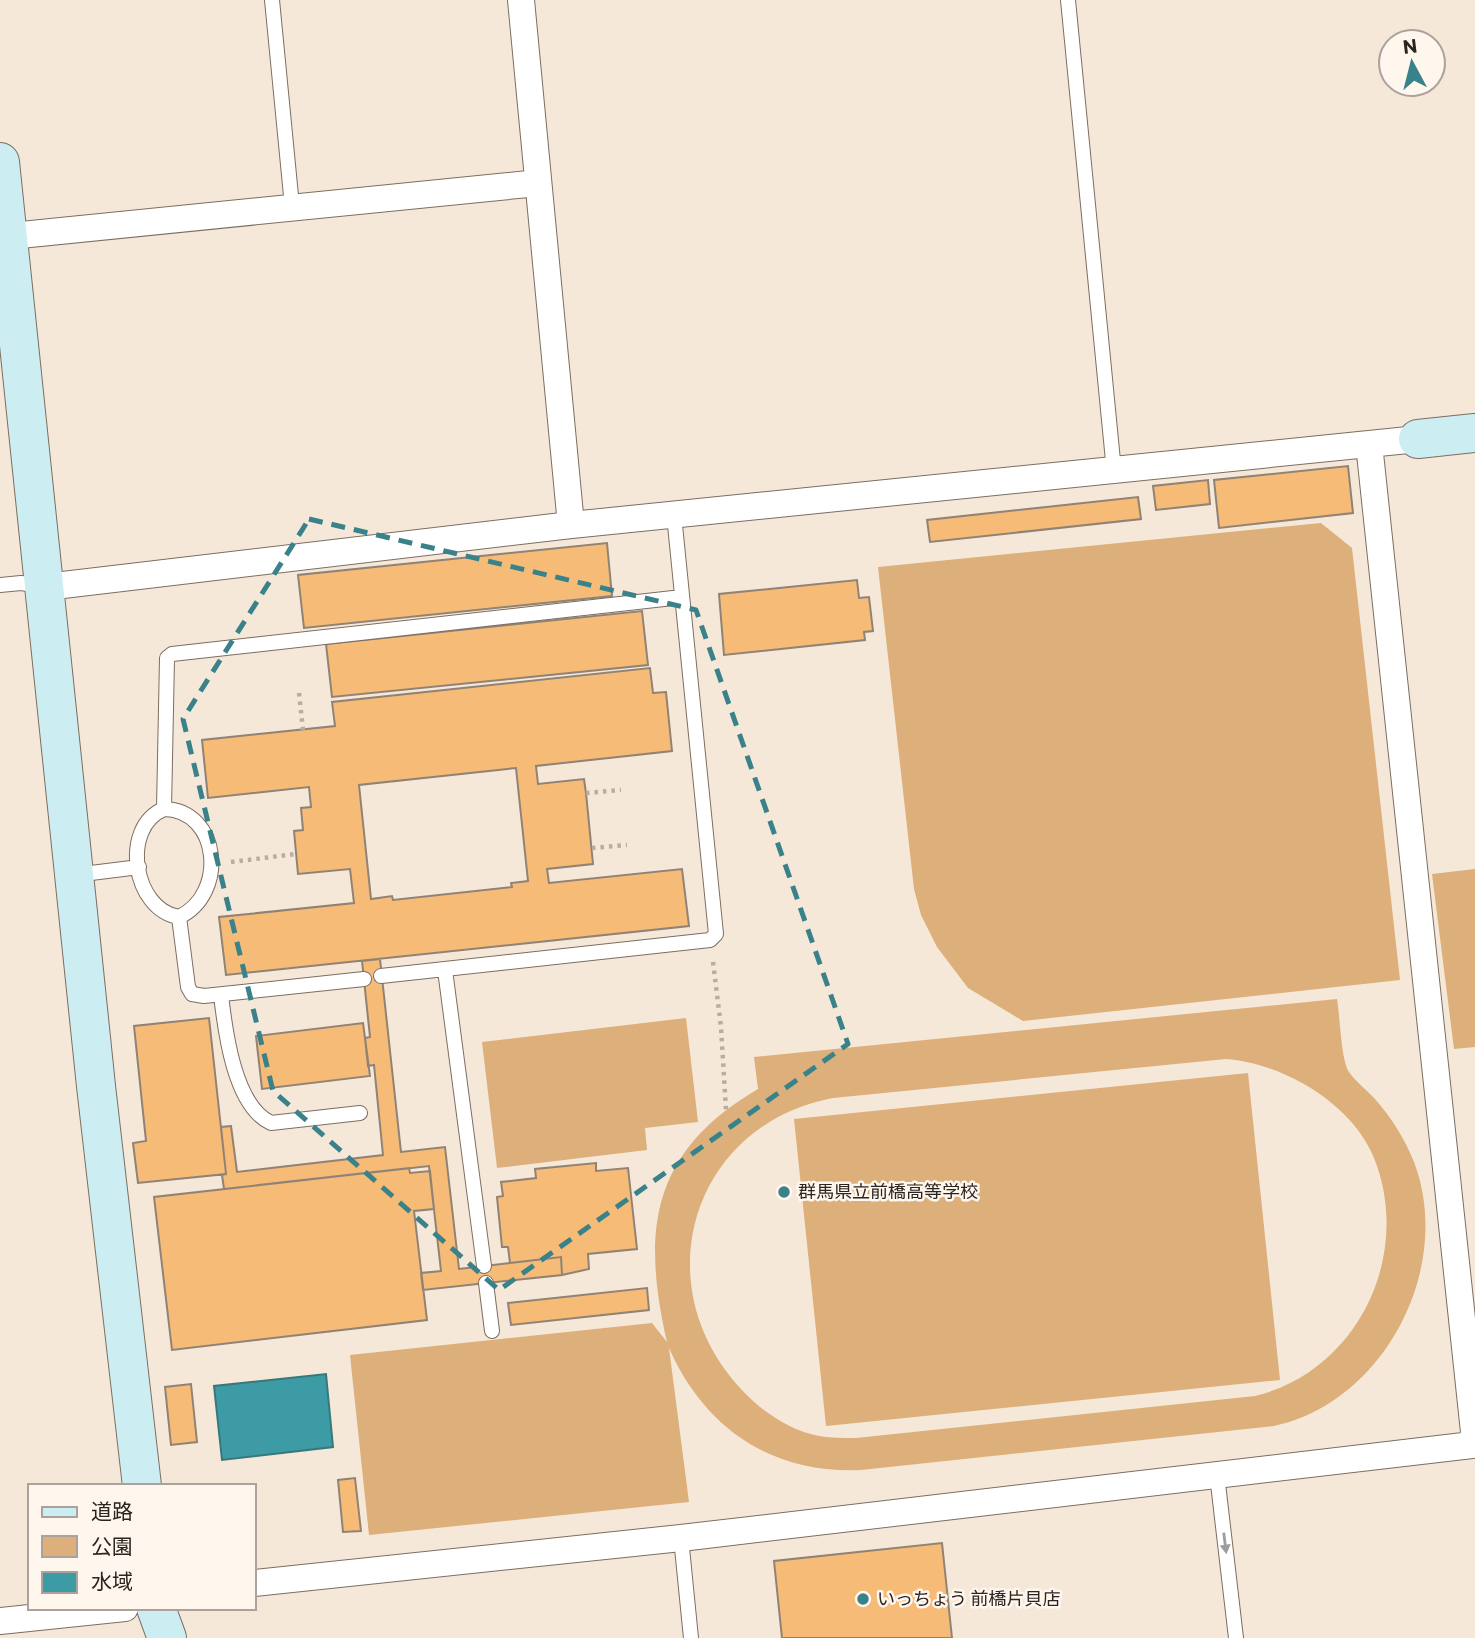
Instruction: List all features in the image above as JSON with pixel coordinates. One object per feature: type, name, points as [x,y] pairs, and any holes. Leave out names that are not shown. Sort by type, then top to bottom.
[{"type":"street","points":[[521,0],[571,525]]},
{"type":"street","points":[[0,162],[4,237],[46,587],[74,875],[142,1484]]},
{"type":"street","points":[[4,237],[538,183]]},
{"type":"street","points":[[46,587],[571,525],[1475,433]]},
{"type":"street","points":[[256,1583],[681,1538],[1474,1446],[1369,444]]},
{"type":"street","points":[[0,1621],[106,1610]]},
{"type":"street","points":[[157,1610],[167,1638]]},
{"type":"lane","points":[[272,0],[292,206]]},
{"type":"lane","points":[[1068,0],[1114,471]]},
{"type":"lane","points":[[381,976],[710,940],[716,934],[674,514]]},
{"type":"lane","points":[[0,585],[21,583],[46,587]]},
{"type":"lane","points":[[164,809],[167,658],[172,654],[682,597]]},
{"type":"lane","points":[[164,809],[181,813],[195,823],[205,835],[212,862],[212,878],[203,898],[179,917],[154,906],[145,889],[139,867],[138,841],[143,828],[156,813],[164,809]]},
{"type":"lane","points":[[74,875],[139,867]]},
{"type":"lane","points":[[179,917],[188,987],[192,994],[221,995],[364,979]]},
{"type":"lane","points":[[445,970],[484,1266]]},
{"type":"lane","points":[[221,995],[228,1053],[253,1108],[261,1119],[271,1123],[360,1113]]},
{"type":"lane","points":[[486,1283],[492,1331]]},
{"type":"lane","points":[[1217,1475],[1236,1638]]},
{"type":"lane","points":[[681,1538],[691,1638]]},
{"type":"path","points":[[299,693],[303,730]]},
{"type":"path","points":[[586,793],[621,790]]},
{"type":"path","points":[[592,848],[627,845]]},
{"type":"path","points":[[256,859],[296,854]]},
{"type":"path","points":[[710,940],[721,1027],[726,1110]]},
{"type":"highlighted area","points":[[309,519],[696,610],[848,1044],[499,1290],[273,1091],[183,719]]},
{"type":"green space","points":[[1321,523],[1352,548],[1400,980],[1023,1021],[968,988],[937,947],[921,915],[914,889],[878,567]]},
{"type":"green space","points":[[1475,869],[1475,1047],[1454,1049],[1432,874]]},
{"type":"green space","points":[[1337,999],[1346,1066],[1387,1113],[1414,1162],[1424,1203],[1425,1244],[1417,1285],[1401,1324],[1378,1360],[1348,1389],[1314,1412],[1274,1426],[861,1470],[799,1464],[771,1455],[745,1441],[722,1423],[702,1402],[684,1377],[669,1348],[689,1502],[369,1535],[350,1355],[652,1323],[667,1342],[655,1264],[656,1229],[663,1196],[676,1167],[695,1139],[723,1113],[758,1089],[754,1057]],"holes":[[[1226,1059],[1270,1068],[1313,1089],[1349,1120],[1364,1138],[1374,1158],[1384,1195],[1386,1233],[1381,1269],[1368,1304],[1348,1335],[1323,1362],[1291,1383],[1255,1396],[856,1438],[833,1438],[797,1430],[767,1412],[742,1390],[712,1349],[695,1305],[690,1259],[697,1216],[716,1175],[745,1141],[784,1114],[833,1098]]]},
{"type":"green space","points":[[686,1018],[698,1122],[645,1128],[647,1150],[497,1168],[482,1042]]},
{"type":"green space","points":[[1248,1073],[1280,1380],[826,1426],[794,1119]]},
{"type":"water","points":[[326,1374],[333,1447],[222,1460],[214,1386]]},
{"type":"building","points":[[1348,466],[1353,513],[1219,528],[1214,480]]},
{"type":"building","points":[[1208,480],[1210,504],[1156,510],[1153,486]]},
{"type":"building","points":[[1138,497],[1141,519],[930,542],[927,520]]},
{"type":"building","points":[[607,543],[612,596],[304,628],[298,575]]},
{"type":"building","points":[[857,580],[859,598],[869,597],[873,631],[864,632],[865,640],[724,655],[719,594]]},
{"type":"building","points":[[642,611],[648,665],[332,697],[326,644]]},
{"type":"building","points":[[650,668],[653,693],[666,692],[672,751],[536,766],[538,784],[584,779],[586,793],[593,864],[547,869],[549,883],[682,869],[689,926],[226,975],[219,917],[354,903],[350,869],[298,874],[294,831],[303,830],[301,808],[311,807],[309,787],[208,798],[202,740],[335,726],[332,702]],"holes":[[[516,768],[528,881],[511,883],[512,887],[393,900],[392,896],[371,899],[359,785]]]},
{"type":"building","points":[[380,959],[401,1152],[445,1147],[459,1269],[561,1257],[562,1275],[423,1290],[421,1273],[441,1271],[429,1166],[224,1189],[222,1175],[226,1174],[221,1127],[231,1126],[237,1172],[383,1155],[374,1065],[368,1066],[365,1038],[370,1037],[362,961]]},
{"type":"building","points":[[209,1018],[226,1174],[138,1183],[133,1143],[146,1141],[134,1026]]},
{"type":"building","points":[[363,1023],[370,1076],[262,1089],[256,1036]]},
{"type":"building","points":[[596,1163],[596,1171],[628,1168],[637,1249],[588,1254],[589,1269],[562,1275],[561,1257],[510,1263],[508,1247],[502,1247],[497,1197],[503,1196],[501,1182],[536,1178],[535,1169]]},
{"type":"building","points":[[409,1168],[410,1173],[430,1171],[434,1209],[414,1211],[427,1320],[172,1350],[154,1197]]},
{"type":"building","points":[[647,1288],[649,1310],[511,1325],[508,1303]]},
{"type":"building","points":[[191,1384],[197,1442],[171,1445],[165,1387]]},
{"type":"building","points":[[355,1478],[361,1531],[343,1532],[338,1480]]},
{"type":"building","name":"いっちょう 前橋片貝店","points":[[942,1543],[952,1638],[782,1638],[774,1561]]},
{"type":"place","name":"群馬県立前橋高等学校","points":[[784,1192]]},
{"type":"place","name":"いっちょう 前橋片貝店","points":[[863,1599]]}]
